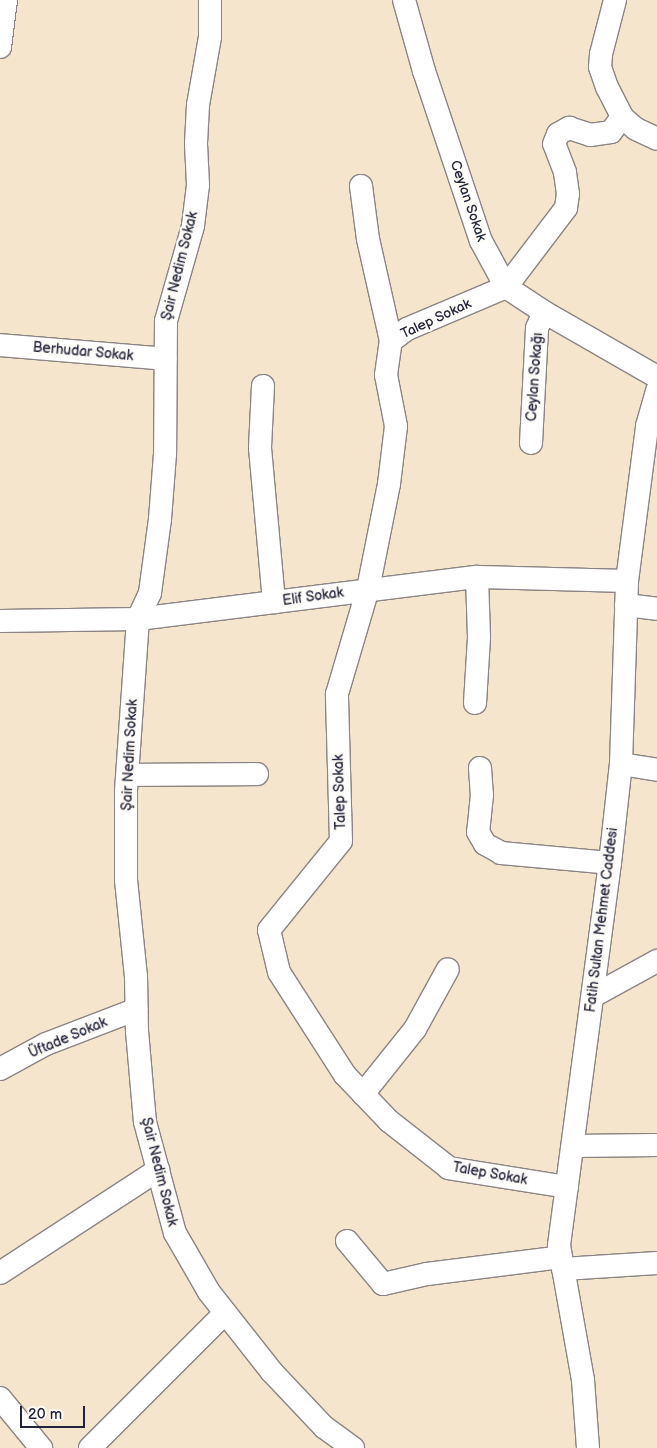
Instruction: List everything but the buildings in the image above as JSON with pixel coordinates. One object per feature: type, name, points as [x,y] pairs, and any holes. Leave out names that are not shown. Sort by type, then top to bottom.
[{"type":"street","points":[[0,47],[6,0]]},
{"type":"street","name":"Şair Nedim Sokak","points":[[210,0],[210,37],[198,105],[196,144],[198,185],[193,226],[166,321],[165,454],[160,519],[150,594],[138,619],[128,775],[126,880],[136,976],[145,1122],[175,1233],[208,1292],[272,1372],[324,1427],[353,1448]]},
{"type":"street","name":"Ceylan Sokak","points":[[404,0],[424,71],[481,242],[506,286],[544,312],[657,377]]},
{"type":"street","points":[[615,0],[601,54],[600,67],[607,87],[622,117],[636,129],[657,139]]},
{"type":"street","points":[[506,286],[566,208],[568,194],[565,172],[554,144],[558,134],[569,128],[590,135],[612,132],[622,117]]},
{"type":"street","points":[[361,186],[368,239],[391,341]]},
{"type":"street","name":"Talep Sokak","points":[[506,286],[407,330],[391,341],[386,375],[396,426],[394,451],[382,524],[368,589],[337,694],[341,841],[269,930],[279,972],[345,1074],[389,1121],[449,1168],[567,1187]]},
{"type":"street","name":"Ceylan Sokağı","points":[[531,443],[537,328],[544,312]]},
{"type":"street","name":"Berhudar Sokak","points":[[0,345],[165,359]]},
{"type":"street","points":[[263,386],[260,448],[274,602]]},
{"type":"street","name":"Fatih Sultan Mehmet Caddesi","points":[[588,1448],[583,1380],[559,1245],[593,996],[621,764],[627,581],[647,426],[657,390]]},
{"type":"street","points":[[475,703],[479,637],[477,577]]},
{"type":"street","name":"Elif Sokak","points":[[0,622],[138,619],[477,577],[627,581]]},
{"type":"street","points":[[626,605],[657,609]]},
{"type":"street","points":[[621,764],[657,770]]},
{"type":"street","points":[[480,768],[482,795],[478,832],[480,838],[492,848],[501,852],[610,863]]},
{"type":"street","points":[[128,775],[257,774]]},
{"type":"street","points":[[593,996],[657,960]]},
{"type":"street","points":[[363,1094],[415,1029],[448,969]]},
{"type":"street","name":"Üftade Sokak","points":[[0,1069],[46,1044],[137,1009]]},
{"type":"street","points":[[573,1146],[657,1145]]},
{"type":"street","points":[[0,1273],[158,1170]]},
{"type":"street","points":[[347,1241],[383,1284],[427,1274],[562,1263],[657,1263]]},
{"type":"street","points":[[90,1448],[225,1313]]},
{"type":"street","points":[[0,1398],[41,1448]]}]
